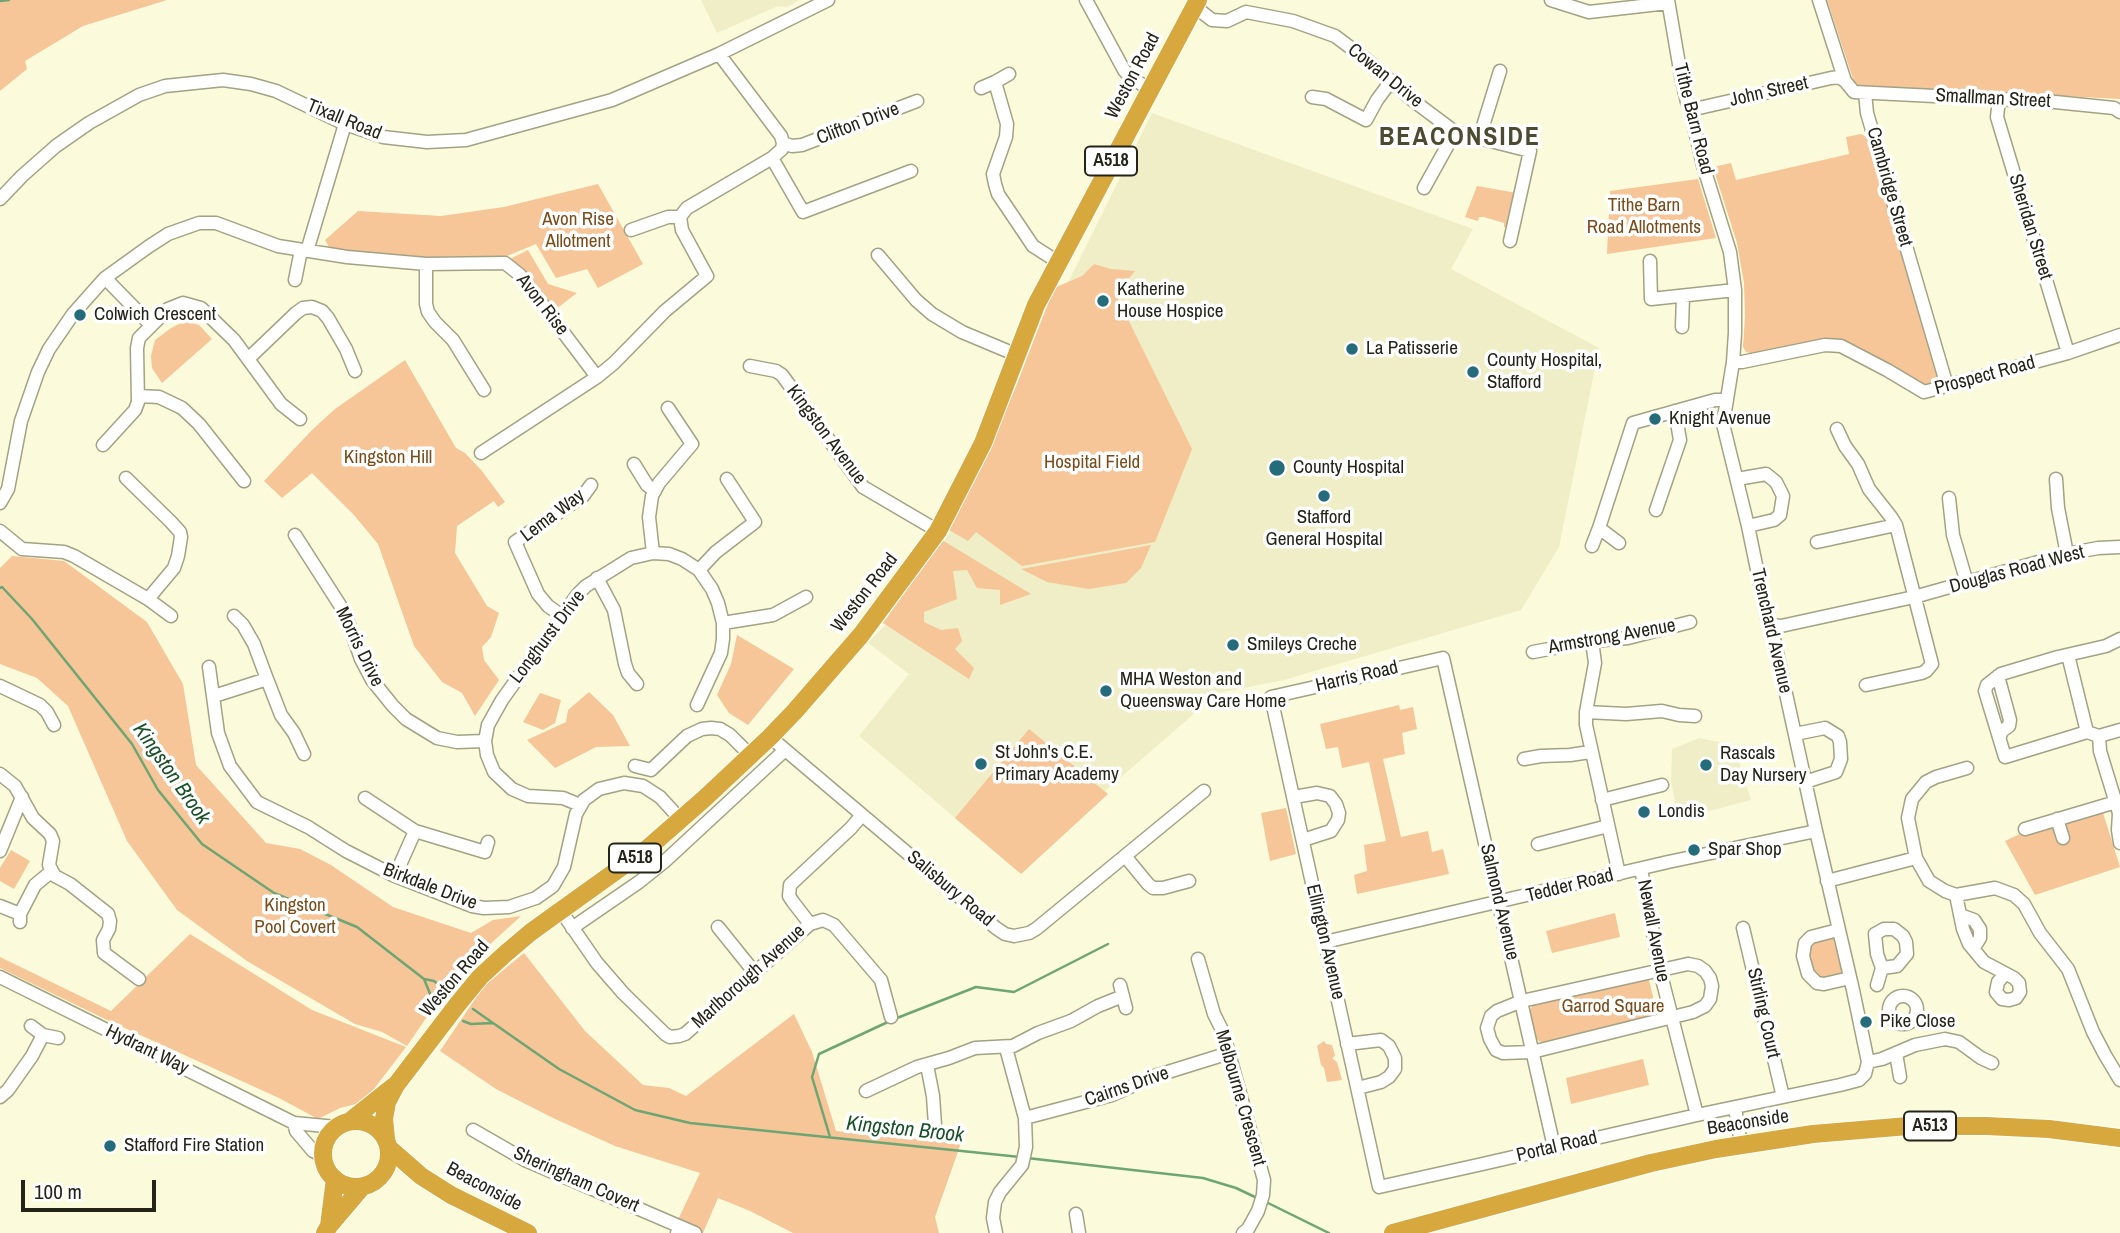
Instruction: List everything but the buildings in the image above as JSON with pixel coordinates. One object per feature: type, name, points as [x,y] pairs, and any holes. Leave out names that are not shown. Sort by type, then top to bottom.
[{"type":"highway","name":"Weston Road","points":[[387,1143],[384,1119],[387,1102],[396,1085],[480,977],[505,954],[681,820],[770,737],[861,635],[938,531],[983,443],[1036,305],[1196,3]]},
{"type":"highway","name":"Weston Road","points":[[343,1124],[396,1085]]},
{"type":"highway","points":[[362,1121],[374,1125],[387,1143],[389,1159],[384,1172],[363,1186],[349,1186],[335,1179],[323,1156],[328,1136],[343,1124],[362,1121]]},
{"type":"highway","name":"Beaconside","points":[[1393,1233],[1651,1163],[1741,1144],[1813,1134],[1908,1126],[2028,1127],[2120,1138]]},
{"type":"highway","name":"Beaconside","points":[[387,1143],[421,1176],[451,1195],[528,1233]]},
{"type":"highway","name":"Beaconside","points":[[384,1172],[421,1176]]},
{"type":"highway","points":[[327,1229],[335,1179]]},
{"type":"highway","points":[[327,1229],[363,1186]]},
{"type":"street","name":"Tixall Road","points":[[0,199],[56,146],[89,122],[139,95],[165,86],[223,80],[251,84],[276,91],[345,124],[383,137],[446,142],[466,140],[612,100],[719,54],[828,0]]},
{"type":"street","points":[[1086,0],[1124,70],[1149,89]]},
{"type":"street","points":[[1551,0],[1589,12],[1668,1]]},
{"type":"street","points":[[1819,0],[1845,80],[1854,92],[1865,93]]},
{"type":"street","name":"Tithe Barn Road","points":[[1668,1],[1687,102],[1692,107],[1703,166],[1730,252],[1735,290],[1733,362]]},
{"type":"street","name":"Cowan Drive","points":[[1196,3],[1212,20],[1227,21],[1246,12],[1293,21],[1335,36],[1455,132],[1530,151],[1510,241]]},
{"type":"street","points":[[481,453],[597,377],[707,276],[682,230],[680,217],[687,208],[772,158],[782,149],[783,143],[781,136],[719,54]]},
{"type":"street","points":[[1479,139],[1500,71]]},
{"type":"street","points":[[981,88],[1009,75]]},
{"type":"street","name":"John Street","points":[[1692,107],[1699,108],[1830,78],[1839,77],[1845,80]]},
{"type":"street","points":[[1312,97],[1326,99],[1366,120],[1391,81]]},
{"type":"street","points":[[995,82],[1007,124],[1006,137],[993,174],[998,194],[1033,246],[1058,262]]},
{"type":"street","name":"Smallman Street","points":[[1865,93],[2055,102],[2109,107],[2120,112]]},
{"type":"street","name":"Cambridge Street","points":[[1865,93],[1867,113],[1947,386]]},
{"type":"street","name":"Sheridan Street","points":[[1999,100],[1997,117],[2068,353]]},
{"type":"street","name":"Clifton Drive","points":[[783,143],[802,145],[917,102]]},
{"type":"street","points":[[295,280],[345,124]]},
{"type":"street","points":[[1424,188],[1455,132]]},
{"type":"street","points":[[772,158],[803,212],[911,171]]},
{"type":"street","points":[[631,230],[668,217],[680,217]]},
{"type":"street","name":"Avon Rise","points":[[0,503],[8,489],[21,421],[38,372],[66,323],[105,278],[168,234],[199,223],[216,223],[278,246],[347,257],[426,264],[505,263],[512,267],[597,377]]},
{"type":"street","points":[[878,255],[916,300],[932,314],[962,332],[1017,355]]},
{"type":"street","points":[[1650,261],[1651,299],[1735,290]]},
{"type":"street","points":[[426,264],[428,312],[453,340],[484,390]]},
{"type":"street","points":[[105,278],[151,325]]},
{"type":"street","points":[[1682,327],[1683,296]]},
{"type":"street","points":[[103,445],[135,410],[139,396],[136,348],[139,338],[168,309],[183,303],[195,305],[209,315],[234,340],[281,404],[300,419]]},
{"type":"street","points":[[248,359],[296,313],[303,308],[312,307],[322,311],[328,318],[355,371]]},
{"type":"street","name":"Prospect Road","points":[[1733,362],[1825,345],[1840,346],[1924,392],[2068,353],[2120,335]]},
{"type":"street","name":"Trenchard Avenue","points":[[1733,362],[1723,424],[1767,618],[1771,625],[1868,1064]]},
{"type":"street","name":"Kingston Avenue","points":[[750,366],[776,371],[782,375],[863,487],[938,531]]},
{"type":"street","points":[[139,396],[159,397],[182,408],[199,424],[244,481]]},
{"type":"street","points":[[1592,546],[1633,423],[1715,400],[1726,400]]},
{"type":"street","points":[[668,408],[692,444],[655,491],[649,517],[653,553],[669,554],[699,570],[712,589],[723,623],[721,653],[697,705]]},
{"type":"street","points":[[1657,510],[1680,440],[1675,411]]},
{"type":"street","points":[[1837,429],[1875,499],[1896,526],[1932,664],[1922,673],[1866,685]]},
{"type":"street","points":[[634,464],[647,485],[655,491]]},
{"type":"street","points":[[1737,479],[1766,474],[1776,482],[1783,496],[1780,515],[1774,520],[1748,526]]},
{"type":"street","points":[[126,478],[171,522],[181,537],[174,568],[148,599]]},
{"type":"street","points":[[699,570],[716,552],[755,522],[727,479]]},
{"type":"street","points":[[2056,479],[2058,508],[2067,554]]},
{"type":"street","name":"Lema Way","points":[[562,616],[538,594],[515,542],[583,496],[591,485]]},
{"type":"street","points":[[1949,498],[1953,535],[1967,583]]},
{"type":"street","points":[[1817,542],[1896,526]]},
{"type":"street","points":[[1599,528],[1619,543]]},
{"type":"street","points":[[0,531],[22,549],[64,552],[74,556],[148,599],[171,616]]},
{"type":"street","name":"Morris Drive","points":[[295,535],[345,613],[361,659],[372,680],[393,706],[406,719],[437,737],[457,742],[485,741]]},
{"type":"street","name":"Douglas Road West","points":[[1771,625],[1781,626],[1914,597],[2067,554],[2120,547]]},
{"type":"street","name":"Longhurst Drive","points":[[485,741],[492,715],[577,595],[597,578],[631,558],[653,553]]},
{"type":"street","points":[[597,578],[614,610],[625,664],[637,684]]},
{"type":"street","points":[[723,623],[773,615],[806,597]]},
{"type":"street","points":[[234,616],[254,644],[281,715],[304,754]]},
{"type":"street","name":"Armstrong Avenue","points":[[1533,652],[1592,641],[1628,638],[1690,622]]},
{"type":"street","points":[[2120,639],[2106,646],[2047,660],[1998,676],[2010,720],[2000,736],[2005,757],[2093,734],[2120,730]]},
{"type":"street","points":[[1592,641],[1595,663],[1586,726],[1619,874]]},
{"type":"street","points":[[2106,646],[2120,652]]},
{"type":"street","points":[[2068,655],[2116,802],[2120,843]]},
{"type":"street","name":"Harris Road","points":[[1271,697],[1443,657]]},
{"type":"street","name":"Salmond Avenue","points":[[1443,657],[1554,1147]]},
{"type":"street","name":"Birkdale Drive","points":[[209,667],[218,733],[230,766],[257,802],[395,876],[472,906],[496,908],[524,902],[545,892],[559,878],[564,867],[580,805]]},
{"type":"street","points":[[214,696],[267,679]]},
{"type":"street","points":[[0,686],[40,705],[54,725]]},
{"type":"street","name":"Ellington Avenue","points":[[1271,697],[1379,1186]]},
{"type":"street","points":[[1586,712],[1662,711],[1695,716]]},
{"type":"street","points":[[635,766],[651,769],[687,736],[711,729],[726,732],[750,755]]},
{"type":"street","points":[[1795,734],[1825,729],[1838,736],[1840,743],[1841,759],[1836,772],[1805,782]]},
{"type":"street","name":"Salisbury Road","points":[[770,737],[996,928],[1014,936],[1036,929],[1204,791]]},
{"type":"street","points":[[485,741],[494,772],[512,789],[528,796],[563,798],[580,805],[599,789],[617,783],[634,784],[651,790],[681,820]]},
{"type":"street","points":[[572,928],[664,862],[785,750]]},
{"type":"street","points":[[1524,759],[1591,752]]},
{"type":"street","points":[[1967,768],[1936,776],[1926,782],[1912,799],[1908,818],[1916,858],[1929,881],[1937,887],[1956,895],[1995,888],[2014,895],[2024,904],[2040,933],[2068,969],[2099,1044],[2120,1080]]},
{"type":"street","points":[[0,774],[15,786],[33,818],[45,828],[53,841],[49,865],[51,871],[108,914],[110,921],[100,956],[139,979]]},
{"type":"street","points":[[1602,800],[1662,785]]},
{"type":"street","points":[[1294,797],[1317,793],[1330,796],[1339,813],[1331,831],[1303,840]]},
{"type":"street","points":[[0,850],[22,797]]},
{"type":"street","points":[[365,798],[415,831],[485,852],[488,842]]},
{"type":"street","points":[[2025,829],[2116,802]]},
{"type":"street","name":"Marlborough Avenue","points":[[561,911],[597,963],[651,1022],[670,1037],[685,1034],[810,924],[789,896],[790,885],[862,815]]},
{"type":"street","points":[[2057,819],[2063,838]]},
{"type":"street","points":[[1538,844],[1608,826]]},
{"type":"street","points":[[395,876],[415,831]]},
{"type":"street","name":"Tedder Road","points":[[1325,942],[1816,831]]},
{"type":"street","points":[[1125,856],[1153,888],[1189,881]]},
{"type":"street","points":[[1827,881],[1916,858]]},
{"type":"street","name":"Newall Avenue","points":[[1641,869],[1660,971],[1697,1115]]},
{"type":"street","points":[[0,906],[20,918],[35,885],[51,871]]},
{"type":"street","points":[[1956,895],[1966,939],[1984,962],[2005,974]]},
{"type":"street","points":[[810,924],[823,920],[834,925],[881,980],[891,1017]]},
{"type":"street","points":[[718,927],[755,973]]},
{"type":"street","name":"Stirling Court","points":[[1743,928],[1783,1097]]},
{"type":"street","points":[[1838,930],[1811,937],[1805,943],[1803,956],[1808,974],[1817,983],[1877,985],[1893,1001]]},
{"type":"street","name":"Melbourne Crescent","points":[[1198,960],[1210,1001],[1223,1032],[1264,1180],[1264,1195],[1258,1211],[1243,1233]]},
{"type":"street","points":[[1688,964],[1698,967],[1710,978],[1710,999],[1701,1009],[1672,1018],[1510,1055],[1496,1050],[1486,1028],[1493,1013],[1522,1001],[1660,971],[1688,964]]},
{"type":"street","points":[[1877,985],[1882,968]]},
{"type":"street","name":"Hydrant Way","points":[[0,976],[294,1123],[343,1124]]},
{"type":"street","points":[[866,1091],[908,1071],[975,1048],[1006,1048],[1123,996]]},
{"type":"street","points":[[31,1026],[43,1035],[58,1038]]},
{"type":"street","points":[[0,1097],[32,1056],[43,1035]]},
{"type":"street","name":"Portal Road","points":[[1379,1186],[1859,1080],[1865,1074],[1868,1064],[1915,1045],[1945,1039],[1959,1042],[1983,1063]]},
{"type":"street","points":[[1347,1044],[1381,1041],[1389,1046],[1395,1058],[1395,1069],[1389,1077],[1358,1088]]},
{"type":"street","points":[[996,1233],[993,1218],[995,1202],[1021,1165],[1026,1147],[1025,1118],[1006,1048]]},
{"type":"street","name":"Cairns Drive","points":[[1025,1118],[1112,1095],[1155,1076],[1229,1053]]},
{"type":"street","points":[[1896,1053],[1900,1077]]},
{"type":"street","points":[[927,1065],[935,1125]]},
{"type":"street","points":[[1735,1108],[1741,1144]]},
{"type":"street","name":"Hydrant Way","points":[[294,1123],[296,1131],[313,1151],[323,1156]]},
{"type":"street","name":"Sheringham Covert","points":[[472,1129],[525,1160],[679,1230],[695,1233]]},
{"type":"street","points":[[1076,1214],[1079,1233]]},
{"type":"shaded area","points":[[701,0],[800,0],[787,7],[778,6],[717,33]]},
{"type":"shaded area","name":"County Hospital","points":[[1152,113],[1473,229],[1451,269],[1599,348],[1559,547],[1521,610],[1284,680],[1218,693],[1105,791],[1108,794],[1021,874],[859,736],[909,674],[868,643],[886,624],[958,521],[1002,416]]},
{"type":"shaded area","name":"Rascals Day Nursery","points":[[1699,738],[1734,745],[1751,800],[1678,819],[1671,781],[1672,749]]},
{"type":"green space","points":[[0,0],[167,0],[83,26],[25,61],[27,69],[0,91]]},
{"type":"green space","points":[[1827,0],[2120,0],[2120,99],[1855,85]]},
{"type":"green space","points":[[1861,134],[1870,139],[1944,381],[1926,387],[1841,342],[1754,354],[1746,352],[1743,347],[1744,283],[1737,243],[1713,167],[1731,163],[1736,180],[1849,154],[1846,137]]},
{"type":"green space","name":"Tithe Barn Road Allotments","points":[[1698,179],[1716,238],[1607,254],[1610,191]]},
{"type":"green space","name":"Avon Rise Allotment","points":[[598,184],[643,264],[598,288],[587,269],[556,278],[536,244],[507,256],[428,259],[332,252],[325,240],[358,211],[441,216],[504,207]]},
{"type":"green space","points":[[1477,186],[1517,193],[1510,229],[1504,227],[1504,223],[1484,217],[1479,217],[1478,221],[1465,217]]},
{"type":"green space","points":[[528,250],[548,284],[577,293],[552,312],[510,259]]},
{"type":"green space","name":"Hospital Field","points":[[1094,264],[1135,271],[1119,290],[1114,291],[1192,449],[1155,542],[1022,566],[976,532],[968,541],[949,530],[1015,389],[1054,288],[1082,276]]},
{"type":"green space","points":[[185,321],[199,325],[212,339],[162,383],[152,368],[151,356],[155,340]]},
{"type":"green space","name":"Kingston Hill","points":[[405,360],[456,448],[465,453],[482,471],[505,502],[498,507],[494,501],[457,526],[455,553],[487,606],[499,613],[491,637],[482,647],[484,660],[499,680],[475,716],[462,693],[442,682],[414,646],[378,544],[354,515],[312,473],[282,498],[264,481],[335,409]]},
{"type":"green space","points":[[942,540],[1031,594],[1000,605],[1000,590],[977,588],[967,570],[953,571],[957,599],[924,612],[924,622],[941,630],[958,628],[962,641],[955,649],[974,668],[969,679],[883,623]]},
{"type":"green space","points":[[1151,545],[1141,568],[1126,583],[1089,589],[1047,582],[1021,569]]},
{"type":"green space","name":"Kingston Pool Covert","points":[[12,556],[64,561],[147,622],[183,684],[196,765],[266,843],[300,849],[331,865],[393,907],[471,933],[493,920],[521,916],[454,977],[407,1046],[382,1032],[355,1024],[247,961],[177,910],[127,841],[68,706],[37,678],[0,664],[0,568]]},
{"type":"green space","points":[[737,635],[794,669],[748,725],[729,713],[717,695],[731,664]]},
{"type":"green space","points":[[589,692],[613,715],[630,746],[596,747],[555,768],[527,740],[566,722],[568,710]]},
{"type":"green space","points":[[540,693],[561,700],[555,723],[543,730],[523,722]]},
{"type":"green space","points":[[1399,705],[1400,710],[1413,707],[1417,729],[1402,733],[1405,754],[1383,759],[1401,837],[1428,831],[1432,852],[1443,849],[1449,874],[1357,894],[1354,875],[1367,871],[1364,845],[1386,841],[1369,762],[1342,768],[1338,747],[1326,749],[1320,724]]},
{"type":"green space","points":[[1029,729],[1108,794],[1021,874],[955,818]]},
{"type":"green space","points":[[1286,808],[1296,854],[1270,861],[1261,813]]},
{"type":"green space","points":[[2103,813],[2120,867],[2035,895],[2005,841],[2024,832],[2026,836]]},
{"type":"green space","points":[[11,850],[30,861],[14,889],[0,881],[0,868]]},
{"type":"green space","points":[[1615,913],[1620,937],[1552,953],[1546,931]]},
{"type":"green space","points":[[190,934],[312,1010],[406,1047],[364,1102],[340,1108],[318,1119],[279,1098],[0,968],[0,957],[111,1011]]},
{"type":"green space","points":[[1831,935],[1837,941],[1844,969],[1842,976],[1823,980],[1812,975],[1808,952],[1811,941]]},
{"type":"green space","points":[[524,953],[585,1031],[643,1085],[669,1088],[686,1096],[794,1014],[812,1052],[836,1131],[961,1143],[935,1217],[939,1233],[793,1233],[718,1198],[703,1233],[676,1233],[677,1222],[700,1173],[615,1146],[553,1118],[496,1089],[440,1051],[484,986]]},
{"type":"green space","name":"Garrod Square","points":[[1648,976],[1658,1018],[1543,1043],[1533,1038],[1529,1011],[1535,1002]]},
{"type":"green space","points":[[1324,1041],[1332,1045],[1335,1056],[1332,1058],[1337,1062],[1342,1080],[1327,1082],[1317,1046]]},
{"type":"green space","points":[[1643,1059],[1649,1085],[1571,1104],[1566,1078]]},
{"type":"waterway","points":[[0,1],[9,0]]},
{"type":"waterway","name":"Kingston Brook","points":[[0,588],[2,587],[32,619],[132,744],[158,790],[202,844],[274,893],[357,927],[424,979],[431,996],[442,1003]]},
{"type":"waterway","points":[[897,1018],[976,987],[1014,992],[1108,944]]},
{"type":"waterway","name":"Kingston Brook","points":[[424,979],[434,981],[450,994]]},
{"type":"waterway","name":"Kingston Brook","points":[[473,1009],[493,1023]]},
{"type":"waterway","name":"Kingston Brook","points":[[463,1021],[471,1024],[493,1023],[559,1069],[635,1110],[690,1123],[1020,1157]]},
{"type":"waterway","points":[[830,1137],[812,1077],[819,1054],[890,1021]]},
{"type":"waterway","name":"Kingston Brook","points":[[1027,1158],[1203,1178],[1257,1198]]},
{"type":"waterway","name":"Kingston Brook","points":[[1266,1202],[1329,1233]]},
{"type":"place","name":"Katherine House Hospice","points":[[1103,301]]},
{"type":"place","name":"Colwich Crescent","points":[[80,315]]},
{"type":"place","name":"La Patisserie","points":[[1352,349]]},
{"type":"place","name":"County Hospital, Stafford","points":[[1473,372]]},
{"type":"place","name":"Knight Avenue","points":[[1655,419]]},
{"type":"place","name":"County Hospital","points":[[1277,468]]},
{"type":"place","name":"Stafford General Hospital","points":[[1324,496]]},
{"type":"place","name":"Smileys Creche","points":[[1233,645]]},
{"type":"place","name":"MHA Weston and Queensway Care Home","points":[[1106,691]]},
{"type":"place","name":"St John's C.E. Primary Academy","points":[[981,764]]},
{"type":"place","name":"Rascals Day Nursery","points":[[1706,765]]},
{"type":"place","name":"Londis","points":[[1644,812]]},
{"type":"place","name":"Spar Shop","points":[[1694,850]]},
{"type":"place","name":"Pike Close","points":[[1866,1022]]},
{"type":"place","name":"Stafford Fire Station","points":[[110,1146]]},
{"type":"district","name":"BEACONSIDE","points":[[1460,138]]}]
